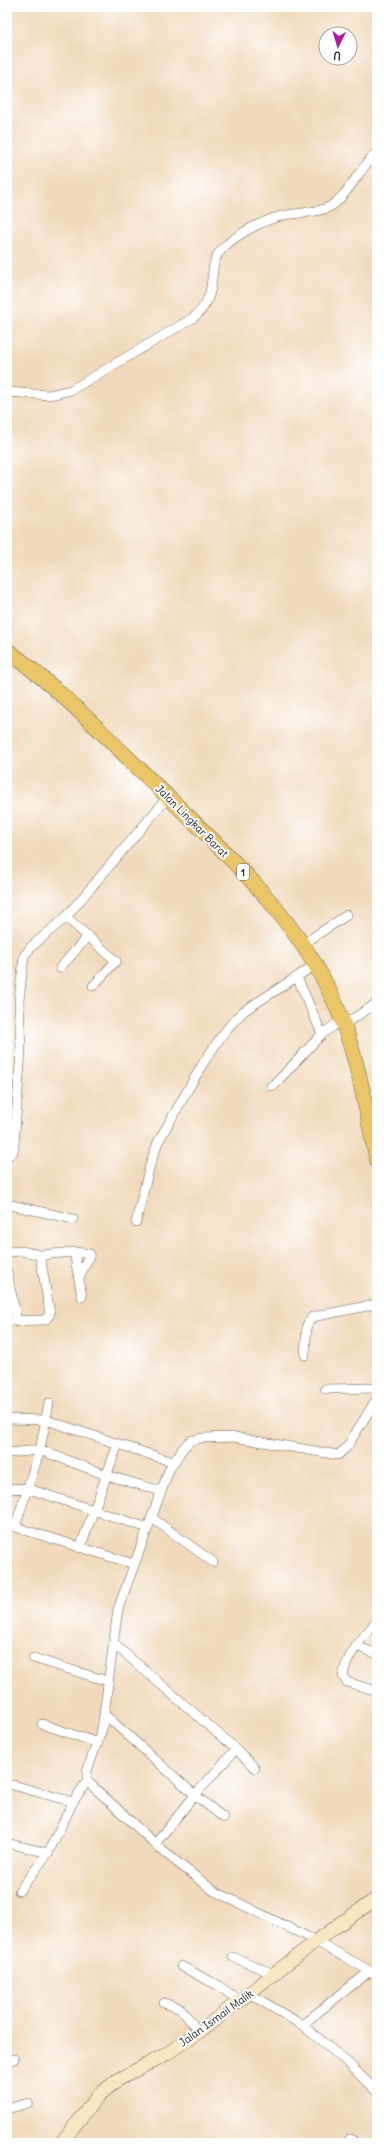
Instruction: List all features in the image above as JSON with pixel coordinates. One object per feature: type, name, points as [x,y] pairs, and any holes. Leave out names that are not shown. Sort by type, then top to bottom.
[{"type":"highway","name":"Jalan Lingkar Barat","points":[[7,650],[71,701],[168,797],[199,825],[266,895],[303,944],[343,1022],[360,1082],[377,1160]]},
{"type":"main road","name":"Jalan Ismail Malik","points":[[66,2142],[98,2096],[116,2081],[199,2032],[316,1941],[377,1898]]},
{"type":"street","points":[[7,392],[50,395],[71,390],[193,318],[206,305],[210,296],[216,256],[221,249],[230,242],[272,219],[322,209],[334,205],[377,152]]},
{"type":"street","points":[[7,1157],[13,1152],[14,1145],[21,1050],[19,1000],[22,960],[31,947],[66,917],[168,797]]},
{"type":"street","points":[[303,944],[347,915]]},
{"type":"street","points":[[66,917],[116,961],[93,986]]},
{"type":"street","points":[[60,968],[88,936]]},
{"type":"street","points":[[136,1222],[150,1165],[158,1142],[205,1061],[240,1013],[315,965]]},
{"type":"street","points":[[297,976],[322,1034]]},
{"type":"street","points":[[271,1086],[274,1085],[322,1034],[377,1003]]},
{"type":"street","points":[[7,1204],[73,1219]]},
{"type":"street","points":[[7,1252],[22,1251],[40,1255],[74,1252],[90,1254],[79,1278]]},
{"type":"street","points":[[74,1252],[82,1297]]},
{"type":"street","points":[[7,1322],[45,1320],[50,1314],[40,1255]]},
{"type":"street","points":[[7,1272],[17,1322]]},
{"type":"street","points":[[305,1355],[307,1325],[312,1317],[377,1304]]},
{"type":"street","points":[[325,1389],[377,1388]]},
{"type":"street","points":[[19,1892],[48,1853],[73,1802],[87,1781],[86,1771],[98,1743],[104,1714],[107,1681],[114,1644],[118,1609],[173,1462],[190,1441],[212,1437],[234,1437],[338,1455],[347,1447],[377,1398]]},
{"type":"street","points":[[49,1404],[40,1450],[11,1527],[134,1564]]},
{"type":"street","points":[[7,1419],[46,1420],[173,1462]]},
{"type":"street","points":[[80,1548],[118,1444]]},
{"type":"street","points":[[7,1454],[40,1450],[106,1475],[161,1491]]},
{"type":"street","points":[[7,1489],[26,1488],[94,1509],[148,1528]]},
{"type":"street","points":[[152,1518],[213,1562]]},
{"type":"street","points":[[377,1621],[356,1646],[344,1673],[344,1679],[352,1684],[377,1691]]},
{"type":"street","points":[[114,1644],[236,1749],[255,1768]]},
{"type":"street","points":[[356,1646],[377,1654]]},
{"type":"street","points":[[33,1658],[107,1681]]},
{"type":"street","points":[[104,1714],[195,1795],[224,1818]]},
{"type":"street","points":[[42,1724],[98,1743]]},
{"type":"street","points":[[155,1844],[195,1795],[236,1749]]},
{"type":"street","points":[[87,1781],[155,1844],[214,1891],[316,1941],[374,1973],[302,2025]]},
{"type":"street","points":[[14,1785],[73,1802]]},
{"type":"street","points":[[7,1843],[48,1853]]},
{"type":"street","points":[[233,1957],[274,1974]]},
{"type":"street","points":[[181,1966],[219,1986],[302,2025],[347,2062],[377,2092]]},
{"type":"street","points":[[164,2003],[180,2009],[199,2032]]},
{"type":"street","points":[[7,2109],[28,2103]]}]
